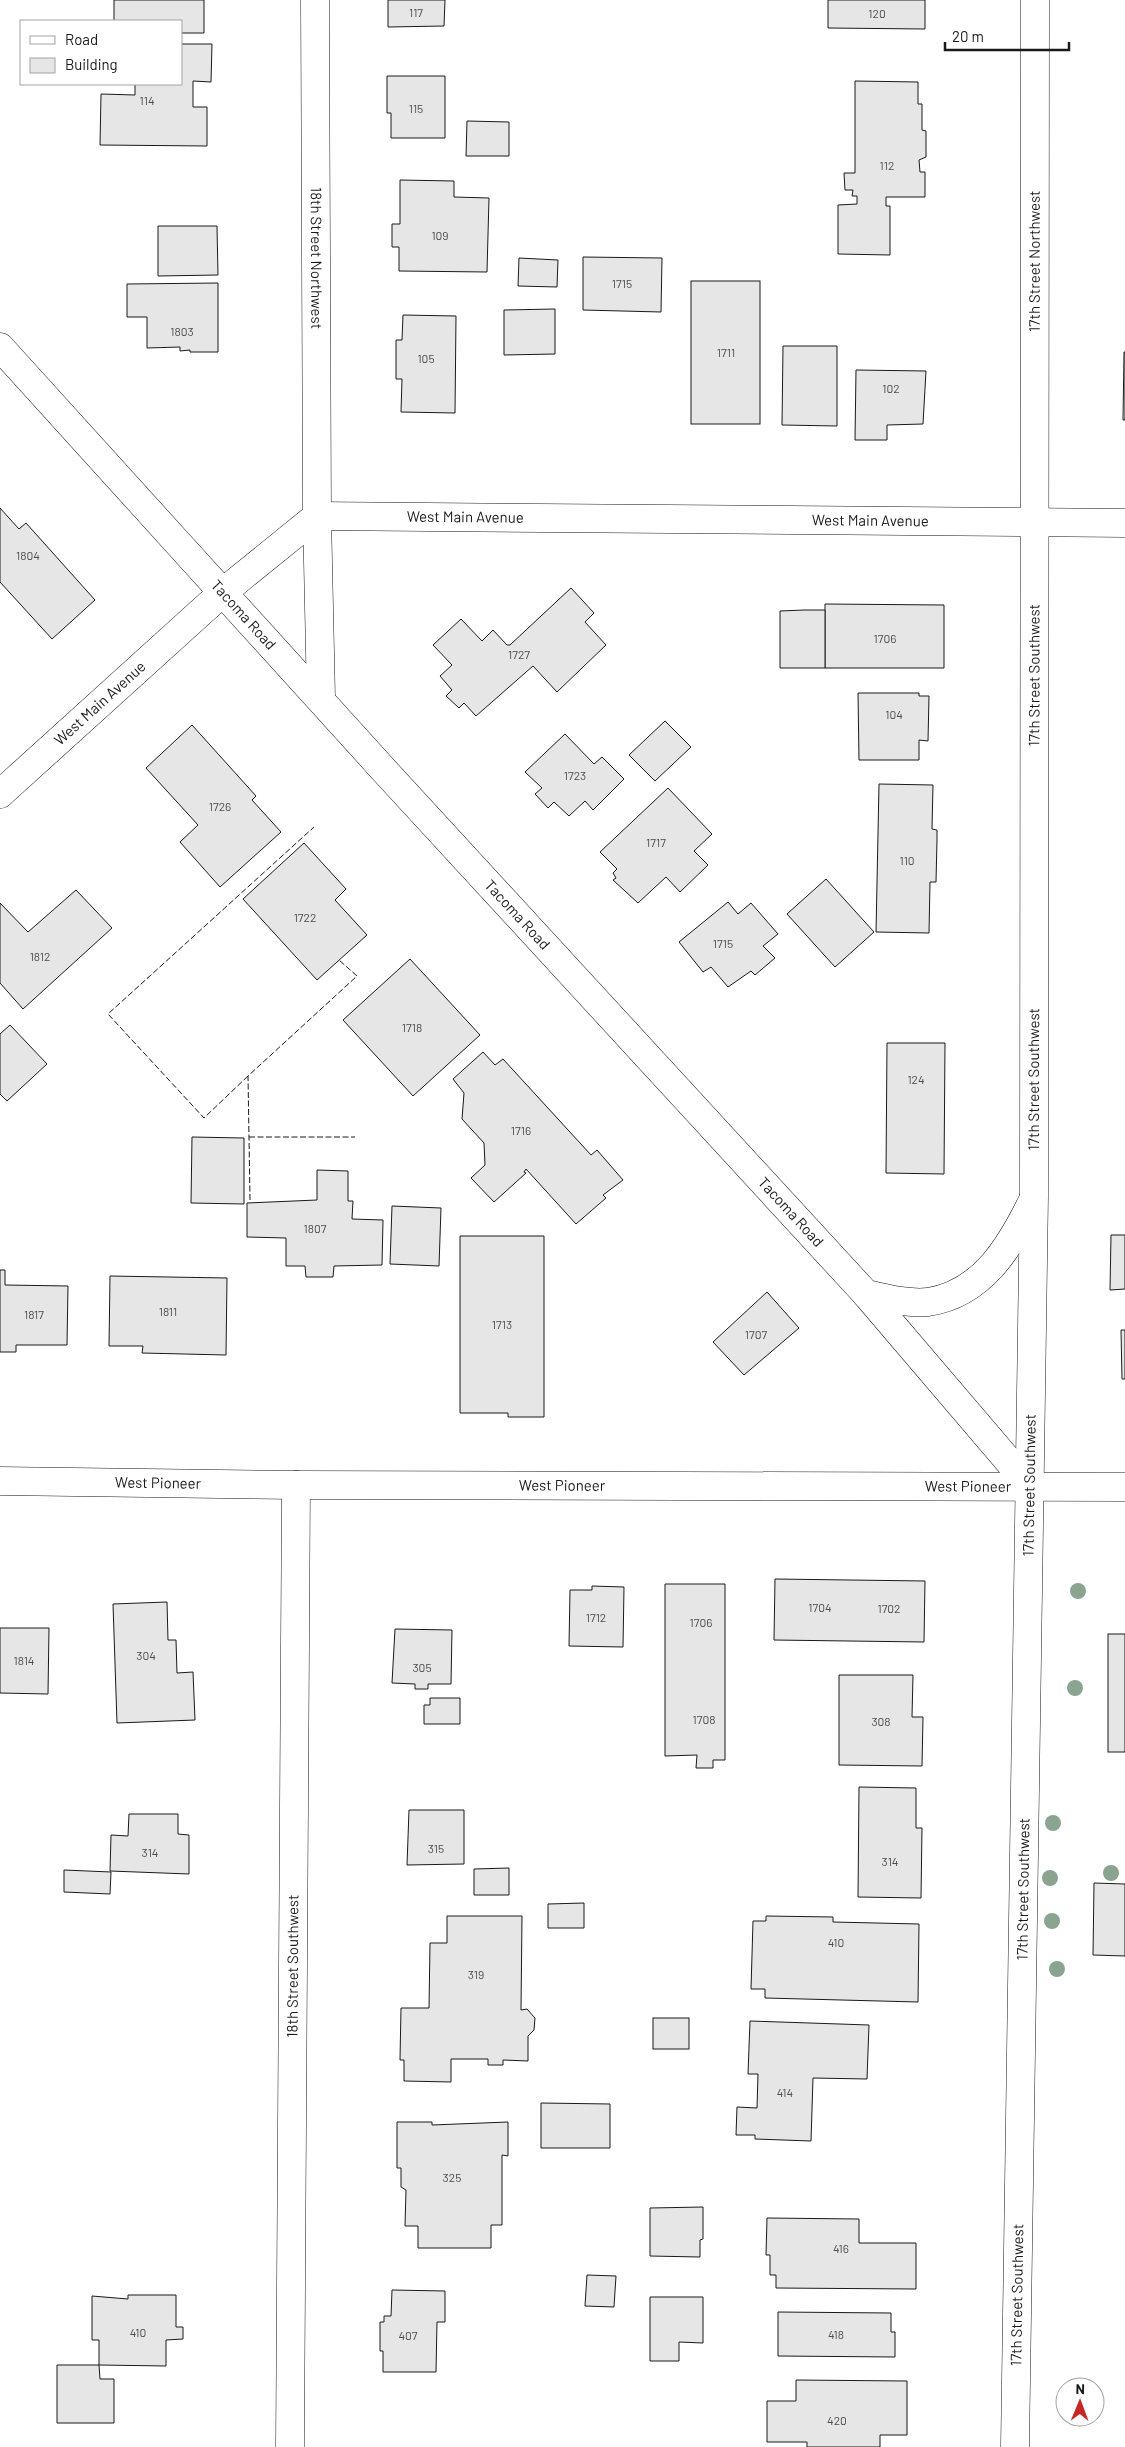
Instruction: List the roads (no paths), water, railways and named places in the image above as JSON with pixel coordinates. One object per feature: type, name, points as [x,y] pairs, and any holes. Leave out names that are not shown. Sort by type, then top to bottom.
[{"type":"street","name":"18th Street Northwest","points":[[315,0],[317,516],[321,698]]},
{"type":"street","name":"17th Street Northwest","points":[[1034,522],[1036,0]]},
{"type":"street","name":"Tacoma Road","points":[[0,347],[222,593],[321,698],[376,761],[866,1294],[1029,1485]]},
{"type":"street","name":"West Main Avenue","points":[[0,794],[222,593],[317,516],[1125,523]]},
{"type":"street","name":"17th Street Southwest","points":[[1016,2447],[1034,1196],[1034,522]]},
{"type":"street","points":[[866,1294],[902,1301],[928,1302],[969,1286],[987,1273],[1003,1255],[1018,1230],[1034,1196]]},
{"type":"street","name":"West Pioneer","points":[[0,1481],[296,1485],[1029,1485],[1125,1487]]},
{"type":"street","name":"18th Street Southwest","points":[[290,2447],[296,1485]]}]
